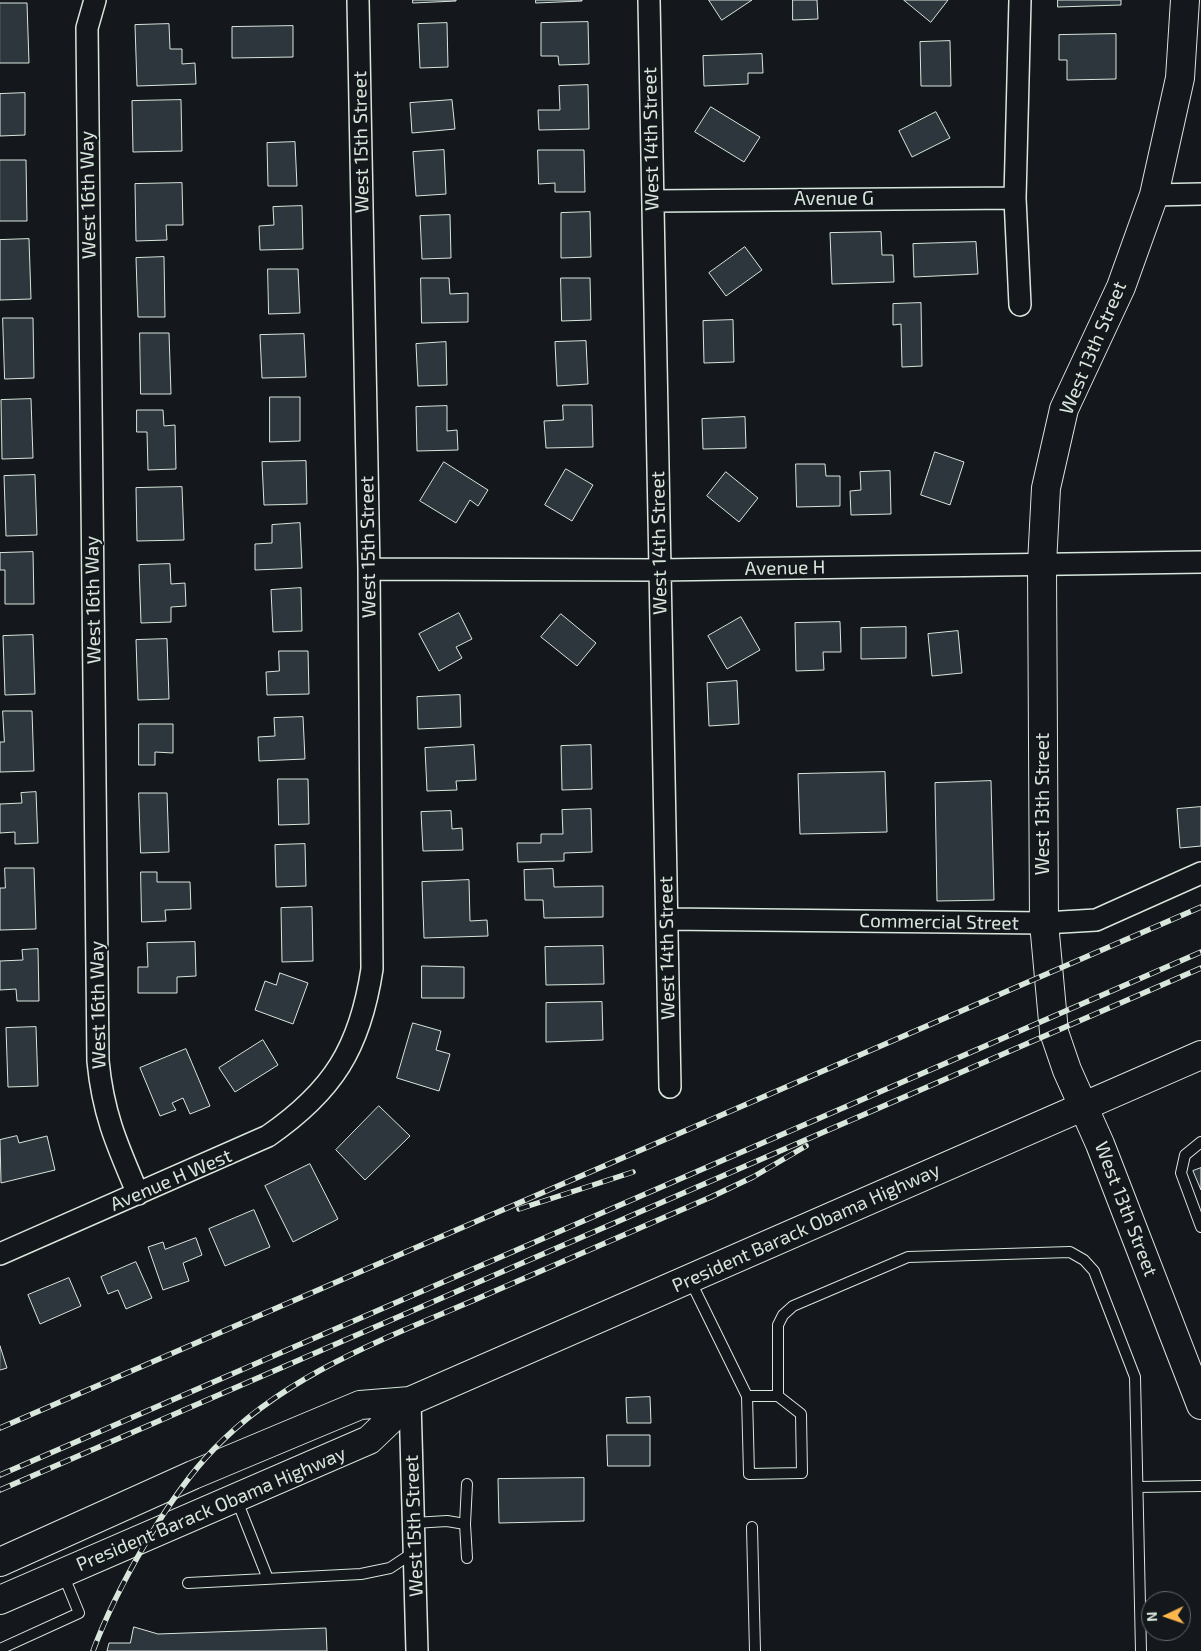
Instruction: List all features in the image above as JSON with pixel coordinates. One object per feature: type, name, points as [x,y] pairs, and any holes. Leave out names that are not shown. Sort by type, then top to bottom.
[{"type":"main road","name":"West 13th Street","points":[[1185,0],[1180,78],[1154,195],[1121,287],[1064,409],[1046,488],[1042,564],[1044,923],[1054,1032],[1067,1070],[1085,1105],[1201,1405]]},
{"type":"main road","name":"President Barack Obama Highway","points":[[0,1562],[193,1475],[360,1405],[410,1401],[1201,1055]]},
{"type":"main road","name":"President Barack Obama Highway","points":[[0,1600],[369,1440],[410,1401]]},
{"type":"street","name":"West 16th Way","points":[[95,0],[87,28],[98,1061],[101,1096],[110,1130],[138,1194]]},
{"type":"street","name":"West 15th Street","points":[[327,1083],[341,1065],[356,1035],[367,1002],[372,969],[369,569],[358,0]]},
{"type":"street","name":"West 14th Street","points":[[649,0],[670,1087]]},
{"type":"street","points":[[1020,0],[1015,198],[1020,305]]},
{"type":"street","points":[[1154,195],[1201,194]]},
{"type":"street","name":"Avenue G","points":[[652,201],[1015,198]]},
{"type":"street","name":"Avenue H","points":[[369,569],[660,570],[1201,562]]},
{"type":"street","name":"Commercial Street","points":[[666,918],[1044,923],[1096,920],[1201,874]]},
{"type":"street","name":"Avenue H West","points":[[0,1254],[268,1136],[296,1117],[327,1083]]},
{"type":"street","name":"West 15th Street","points":[[410,1401],[417,1651]]},
{"type":"lane","points":[[1201,1142],[1185,1155],[1181,1173],[1201,1227]]},
{"type":"lane","points":[[778,1396],[778,1324],[783,1314],[793,1306],[908,1256],[1070,1252],[1084,1260],[1094,1272],[1136,1377],[1141,1651]]},
{"type":"lane","points":[[689,1279],[747,1396],[749,1474],[802,1473],[801,1414],[778,1396],[747,1396]]},
{"type":"lane","points":[[467,1484],[465,1524],[467,1558]]},
{"type":"lane","points":[[1138,1487],[1201,1486]]},
{"type":"lane","points":[[236,1497],[268,1579]]},
{"type":"lane","points":[[414,1523],[447,1521],[465,1524]]},
{"type":"lane","points":[[752,1527],[755,1651]]},
{"type":"lane","points":[[188,1583],[361,1574],[390,1568],[414,1551]]},
{"type":"lane","points":[[0,1649],[79,1613],[62,1573]]},
{"type":"building","points":[[413,0],[456,0],[456,1],[413,3]]},
{"type":"building","points":[[536,0],[582,0],[582,1],[536,3]]},
{"type":"building","points":[[709,0],[752,0],[722,20]]},
{"type":"building","points":[[793,0],[817,0],[818,19],[793,20]]},
{"type":"building","points":[[904,0],[948,0],[931,22]]},
{"type":"building","points":[[1058,0],[1121,0],[1121,5],[1058,7]]},
{"type":"building","points":[[0,3],[27,3],[29,63],[0,63]]},
{"type":"building","points":[[588,22],[589,64],[559,65],[558,56],[541,56],[541,23]]},
{"type":"building","points":[[447,23],[448,67],[420,68],[418,24]]},
{"type":"building","points":[[169,24],[170,49],[182,49],[182,64],[195,63],[196,84],[137,86],[135,25]]},
{"type":"building","points":[[293,26],[293,57],[232,58],[232,27]]},
{"type":"building","points":[[1116,34],[1116,79],[1067,80],[1067,60],[1059,60],[1059,35]]},
{"type":"building","points":[[950,41],[951,86],[921,86],[920,42]]},
{"type":"building","points":[[762,54],[763,73],[748,73],[748,84],[704,86],[703,56]]},
{"type":"building","points":[[588,85],[589,129],[539,130],[538,110],[560,110],[559,86]]},
{"type":"building","points":[[25,93],[25,135],[0,136],[0,94]]},
{"type":"building","points":[[181,100],[182,151],[133,152],[132,101]]},
{"type":"building","points":[[452,100],[455,129],[412,133],[410,103]]},
{"type":"building","points":[[711,107],[760,137],[744,162],[695,132]]},
{"type":"building","points":[[936,112],[950,138],[912,157],[899,131]]},
{"type":"building","points":[[295,142],[297,186],[268,186],[267,143]]},
{"type":"building","points":[[444,150],[446,194],[416,196],[413,152]]},
{"type":"building","points":[[538,150],[584,150],[585,192],[555,192],[555,183],[539,184]]},
{"type":"building","points":[[0,160],[26,160],[27,221],[0,221]]},
{"type":"building","points":[[182,183],[183,225],[166,225],[167,240],[136,241],[135,184]]},
{"type":"building","points":[[302,206],[303,249],[260,250],[259,226],[274,225],[273,207]]},
{"type":"building","points":[[590,212],[591,257],[561,258],[561,213]]},
{"type":"building","points":[[450,215],[451,258],[422,259],[420,216]]},
{"type":"building","points":[[881,232],[882,255],[893,255],[894,282],[832,284],[830,233]]},
{"type":"building","points":[[29,239],[31,299],[0,300],[0,240]]},
{"type":"building","points":[[976,242],[978,274],[914,277],[913,244]]},
{"type":"building","points":[[745,247],[762,270],[726,296],[709,273]]},
{"type":"building","points":[[164,257],[165,317],[138,317],[136,258]]},
{"type":"building","points":[[268,269],[298,269],[300,313],[269,314]]},
{"type":"building","points":[[421,278],[449,278],[450,294],[468,293],[468,322],[422,323]]},
{"type":"building","points":[[561,278],[590,278],[591,320],[562,321]]},
{"type":"building","points":[[921,303],[922,366],[902,367],[901,324],[893,325],[893,304]]},
{"type":"building","points":[[3,318],[33,318],[34,378],[5,379]]},
{"type":"building","points":[[733,320],[734,362],[704,363],[703,321]]},
{"type":"building","points":[[140,333],[169,333],[171,394],[141,394]]},
{"type":"building","points":[[304,334],[306,377],[262,378],[260,335]]},
{"type":"building","points":[[586,341],[588,384],[557,386],[555,342]]},
{"type":"building","points":[[446,342],[447,385],[418,386],[416,344]]},
{"type":"building","points":[[270,397],[300,397],[300,441],[270,442]]},
{"type":"building","points":[[31,399],[33,458],[2,459],[1,400]]},
{"type":"building","points":[[563,405],[592,405],[593,447],[546,448],[544,421],[563,420]]},
{"type":"building","points":[[447,406],[447,431],[457,430],[458,450],[417,451],[416,407]]},
{"type":"building","points":[[137,410],[163,410],[164,426],[175,425],[176,469],[148,470],[147,432],[137,432]]},
{"type":"building","points":[[745,417],[746,448],[703,449],[702,419]]},
{"type":"building","points":[[935,452],[964,462],[950,505],[921,495]]},
{"type":"building","points":[[306,461],[307,504],[264,505],[262,462]]},
{"type":"building","points":[[444,462],[488,490],[478,506],[470,500],[456,523],[420,501]]},
{"type":"building","points":[[796,464],[825,464],[826,476],[840,476],[840,506],[797,507]]},
{"type":"building","points":[[566,469],[593,485],[572,521],[545,505]]},
{"type":"building","points":[[890,471],[891,514],[851,515],[850,491],[861,490],[860,472]]},
{"type":"building","points":[[726,472],[758,498],[739,522],[707,496]]},
{"type":"building","points":[[35,475],[37,535],[6,536],[4,476]]},
{"type":"building","points":[[182,487],[184,540],[137,541],[136,488]]},
{"type":"building","points":[[300,523],[302,568],[255,570],[255,544],[272,543],[272,525]]},
{"type":"building","points":[[33,552],[34,604],[5,604],[5,570],[0,570],[0,553]]},
{"type":"building","points":[[170,564],[171,584],[185,583],[186,606],[171,607],[171,622],[141,623],[139,565]]},
{"type":"building","points":[[301,588],[302,631],[273,632],[271,590]]},
{"type":"building","points":[[459,613],[472,639],[456,647],[462,658],[439,671],[419,634]]},
{"type":"building","points":[[561,614],[596,643],[577,666],[541,637]]},
{"type":"building","points":[[741,617],[760,650],[727,669],[708,636]]},
{"type":"building","points":[[840,622],[841,652],[823,652],[824,670],[796,671],[795,623]]},
{"type":"building","points":[[906,627],[906,658],[861,659],[861,628]]},
{"type":"building","points":[[958,631],[962,673],[932,676],[928,634]]},
{"type":"building","points":[[33,635],[35,694],[5,695],[3,636]]},
{"type":"building","points":[[167,639],[169,699],[138,700],[136,640]]},
{"type":"building","points":[[279,651],[308,651],[309,694],[267,695],[266,672],[279,671]]},
{"type":"building","points":[[737,681],[739,724],[709,726],[707,683]]},
{"type":"building","points":[[460,695],[461,727],[418,729],[417,697]]},
{"type":"building","points":[[3,711],[32,711],[34,771],[0,772],[0,742],[4,742]]},
{"type":"building","points":[[303,717],[305,759],[259,761],[258,737],[275,736],[274,718]]},
{"type":"building","points":[[139,724],[173,724],[173,753],[155,752],[155,765],[139,765]]},
{"type":"building","points":[[474,745],[476,780],[456,781],[457,790],[427,791],[425,748]]},
{"type":"building","points":[[591,745],[592,789],[562,790],[561,746]]},
{"type":"building","points":[[885,772],[887,832],[800,834],[798,774]]},
{"type":"building","points":[[278,779],[308,779],[309,824],[279,825]]},
{"type":"building","points":[[991,781],[994,900],[937,901],[935,783]]},
{"type":"building","points":[[36,792],[38,843],[15,844],[15,832],[0,833],[0,804],[22,803],[21,793]]},
{"type":"building","points":[[139,793],[167,793],[169,852],[141,853]]},
{"type":"building","points":[[1201,807],[1201,846],[1180,848],[1177,809]]},
{"type":"building","points":[[591,809],[592,852],[564,853],[564,861],[518,862],[517,843],[541,843],[541,834],[563,834],[562,810]]},
{"type":"building","points":[[451,811],[452,829],[462,828],[463,850],[423,851],[421,812]]},
{"type":"building","points":[[305,844],[306,886],[276,887],[275,845]]},
{"type":"building","points":[[5,868],[34,868],[36,929],[0,930],[0,888],[5,888]]},
{"type":"building","points":[[553,869],[554,887],[603,886],[603,917],[544,918],[543,900],[525,900],[524,870]]},
{"type":"building","points":[[141,872],[157,872],[157,882],[190,882],[191,909],[165,910],[166,921],[142,922]]},
{"type":"building","points":[[469,880],[470,921],[487,920],[488,936],[424,938],[422,882]]},
{"type":"building","points":[[312,907],[313,961],[282,962],[281,908]]},
{"type":"building","points":[[195,942],[196,976],[177,977],[177,993],[138,993],[138,967],[148,967],[147,943]]},
{"type":"building","points":[[603,946],[604,984],[546,985],[545,947]]},
{"type":"building","points":[[38,949],[39,1001],[17,1001],[16,989],[0,990],[0,961],[23,960],[22,950]]},
{"type":"building","points":[[422,966],[464,967],[464,998],[422,998]]},
{"type":"building","points":[[280,973],[308,983],[293,1024],[255,1010],[265,981],[276,985]]},
{"type":"building","points":[[602,1002],[603,1040],[546,1042],[546,1003]]},
{"type":"building","points":[[413,1023],[441,1031],[436,1050],[450,1054],[439,1091],[397,1078]]},
{"type":"building","points":[[36,1027],[38,1086],[8,1087],[6,1028]]},
{"type":"building","points":[[263,1040],[278,1065],[235,1092],[219,1068]]},
{"type":"building","points":[[186,1049],[210,1106],[190,1114],[183,1098],[172,1103],[176,1110],[160,1116],[140,1068]]},
{"type":"building","points":[[379,1106],[410,1136],[365,1180],[336,1150]]},
{"type":"building","points":[[17,1136],[19,1143],[47,1136],[55,1170],[1,1183],[0,1140]]},
{"type":"building","points":[[310,1164],[338,1219],[293,1242],[265,1186]]},
{"type":"building","points":[[1201,1168],[1201,1190],[1193,1171]]},
{"type":"building","points":[[254,1210],[270,1247],[225,1266],[209,1229]]},
{"type":"building","points":[[196,1238],[202,1255],[183,1263],[189,1281],[163,1290],[148,1247],[163,1242],[165,1249]]},
{"type":"building","points":[[136,1262],[152,1298],[126,1309],[118,1290],[108,1294],[101,1277]]},
{"type":"building","points":[[69,1278],[81,1306],[40,1324],[28,1295]]},
{"type":"building","points":[[0,1346],[7,1368],[0,1370]]},
{"type":"building","points":[[650,1397],[651,1423],[627,1423],[626,1398]]},
{"type":"building","points":[[607,1435],[650,1435],[650,1466],[608,1466]]},
{"type":"building","points":[[584,1478],[584,1521],[499,1523],[498,1479]]},
{"type":"building","points":[[134,1627],[158,1634],[326,1628],[327,1651],[107,1651],[109,1643],[130,1643]]},
{"type":"railway","points":[[0,1428],[1201,907]]},
{"type":"railway","points":[[0,1475],[1201,952]]},
{"type":"railway","points":[[0,1490],[1201,968]]},
{"type":"railway","points":[[93,1651],[129,1572],[179,1492],[214,1449],[241,1423],[271,1401],[302,1380],[335,1362],[403,1330],[711,1197],[753,1177],[806,1146]]},
{"type":"railway","points":[[519,1209],[633,1172]]}]
